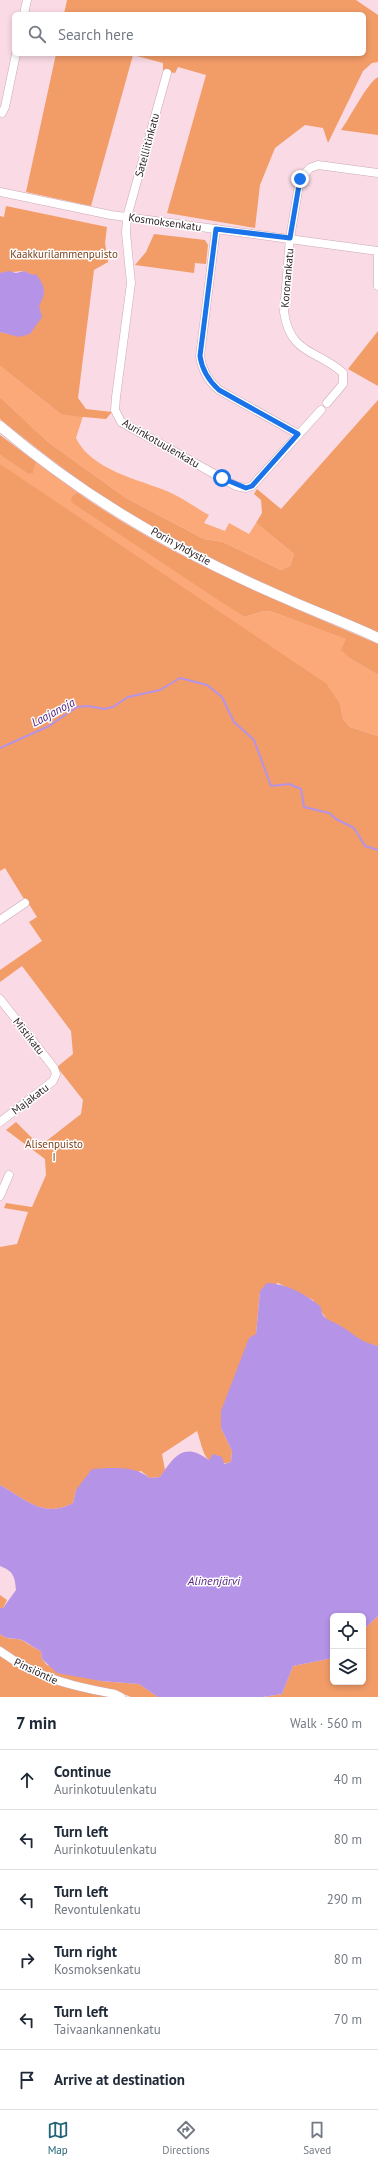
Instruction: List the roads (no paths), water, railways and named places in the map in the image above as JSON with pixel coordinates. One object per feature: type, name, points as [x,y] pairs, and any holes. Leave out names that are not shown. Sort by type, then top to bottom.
[{"type":"main road","name":"Porin yhdystie","points":[[0,426],[90,495],[201,559],[288,600],[378,638]]},
{"type":"street","points":[[24,12],[27,0]]},
{"type":"street","points":[[2,113],[16,56]]},
{"type":"street","name":"Satelliitinkatu","points":[[127,217],[167,73]]},
{"type":"street","points":[[290,238],[300,179],[310,168],[318,165],[378,173]]},
{"type":"street","name":"Kosmoksenkatu","points":[[0,192],[127,217],[290,238],[378,252]]},
{"type":"street","name":"Aurinkotuulenkatu","points":[[127,217],[126,233],[131,283],[115,410],[121,422],[236,486],[246,488],[252,486],[321,410]]},
{"type":"street","points":[[216,229],[200,356],[201,365],[210,382],[219,390],[298,434]]},
{"type":"street","name":"Koronankatu","points":[[290,238],[284,302],[286,322],[290,333],[302,347],[343,373],[343,384],[327,403]]},
{"type":"street","points":[[378,252],[378,286]]},
{"type":"street","points":[[0,920],[25,903]]},
{"type":"street","name":"Mistikatu","points":[[0,999],[54,1068],[56,1074]]},
{"type":"street","name":"Majakatu","points":[[1,1120],[53,1081],[56,1074]]},
{"type":"street","points":[[0,1196],[9,1176]]},
{"type":"street","name":"Pinsiöntie","points":[[0,1651],[24,1668],[53,1681],[115,1694],[121,1697]]},
{"type":"water","points":[[9,271],[16,273],[24,271],[33,275],[36,274],[44,290],[39,306],[42,317],[30,334],[19,337],[0,332],[0,273]]},
{"type":"water","name":"Alinenjärvi","points":[[267,1283],[282,1285],[296,1290],[321,1307],[324,1317],[361,1340],[378,1346],[378,1616],[366,1627],[366,1613],[330,1613],[330,1659],[293,1666],[282,1694],[263,1697],[158,1697],[139,1684],[101,1681],[57,1673],[42,1659],[41,1651],[24,1641],[7,1638],[0,1634],[0,1608],[3,1608],[16,1590],[15,1581],[11,1572],[0,1566],[0,1485],[26,1501],[44,1508],[53,1509],[73,1503],[76,1490],[92,1469],[122,1468],[137,1471],[150,1478],[160,1477],[175,1458],[186,1452],[200,1454],[209,1460],[213,1454],[222,1457],[224,1464],[231,1462],[232,1451],[221,1428],[221,1411],[249,1338],[256,1334],[260,1291]]},
{"type":"waterway","name":"Laajanoja","points":[[0,748],[49,726],[77,707],[88,706],[104,709],[113,707],[128,697],[160,690],[180,678],[207,685],[222,697],[234,722],[254,740],[271,786],[289,784],[301,789],[304,807],[329,813],[336,819],[354,828],[365,846],[378,850]]},
{"type":"park label","name":"Kaakkurilammenpuisto","points":[[64,254]]},
{"type":"park label","name":"Alisenpuisto I","points":[[54,1150]]}]
